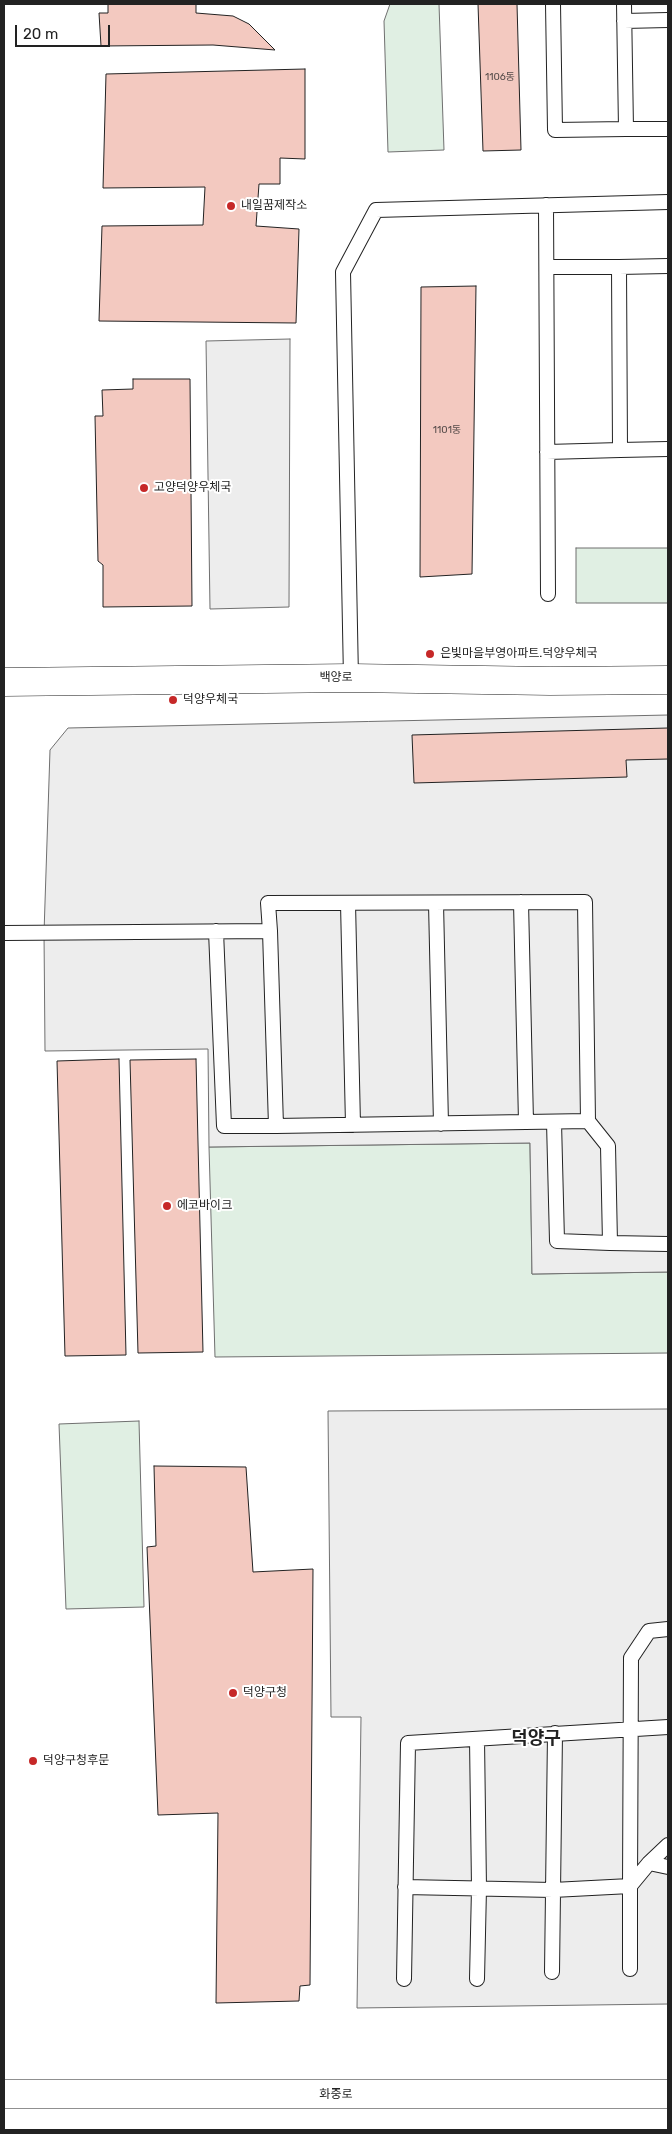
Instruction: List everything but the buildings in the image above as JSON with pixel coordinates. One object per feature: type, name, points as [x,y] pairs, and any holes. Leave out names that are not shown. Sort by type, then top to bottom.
[{"type":"street","name":"백양로","points":[[4,682],[351,678],[550,681],[668,680]]},
{"type":"street","name":"화중로","points":[[4,2094],[668,2094]]},
{"type":"lane","points":[[553,4],[555,130],[668,129]]},
{"type":"lane","points":[[624,4],[626,129]]},
{"type":"lane","points":[[624,21],[668,20]]},
{"type":"lane","points":[[351,678],[343,272],[376,210],[668,202]]},
{"type":"lane","points":[[546,205],[548,594]]},
{"type":"lane","points":[[546,267],[668,266]]},
{"type":"lane","points":[[619,267],[620,450]]},
{"type":"lane","points":[[547,452],[668,449]]},
{"type":"lane","points":[[436,902],[441,1124]]},
{"type":"lane","points":[[521,902],[526,1122]]},
{"type":"lane","points":[[276,1126],[268,903],[585,902],[588,1121],[608,1146],[610,1243]]},
{"type":"lane","points":[[348,903],[353,1125]]},
{"type":"lane","points":[[216,931],[224,1126],[588,1121]]},
{"type":"lane","points":[[4,933],[270,931]]},
{"type":"lane","points":[[554,1122],[557,1241],[668,1244]]},
{"type":"lane","points":[[630,1969],[631,1658],[649,1631],[668,1629]]},
{"type":"lane","points":[[404,1979],[408,1743],[668,1727]]},
{"type":"lane","points":[[552,1972],[555,1733]]},
{"type":"lane","points":[[477,1739],[478,1979]]},
{"type":"lane","points":[[405,1887],[553,1890],[630,1886],[649,1863],[668,1845]]},
{"type":"lane","points":[[649,1863],[668,1867]]},
{"type":"green space","points":[[390,4],[439,4],[444,150],[388,152],[384,21]]},
{"type":"green space","points":[[576,548],[668,548],[668,603],[576,603]]},
{"type":"green space","points":[[530,1143],[532,1274],[668,1272],[668,1353],[215,1357],[209,1147]]},
{"type":"green space","points":[[139,1421],[144,1607],[66,1609],[59,1424]]},
{"type":"shaded area","points":[[290,339],[289,607],[210,609],[206,341]]},
{"type":"shaded area","points":[[668,715],[668,1272],[532,1274],[530,1143],[209,1147],[208,1049],[45,1051],[44,933],[50,750],[68,728]]},
{"type":"shaded area","points":[[668,1409],[668,2004],[357,2008],[361,1717],[331,1717],[328,1411]]},
{"type":"place","name":"내일꿈제작소","points":[[231,206]]},
{"type":"place","name":"고양덕양우체국","points":[[144,488]]},
{"type":"place","name":"은빛마을부영아파트.덕양우체국","points":[[430,654]]},
{"type":"place","name":"덕양우체국","points":[[173,700]]},
{"type":"place","name":"에코바이크","points":[[167,1206]]},
{"type":"place","name":"덕양구청","points":[[233,1693]]},
{"type":"place","name":"덕양구청후문","points":[[33,1761]]},
{"type":"district","name":"덕양구","points":[[536,1739]]}]
